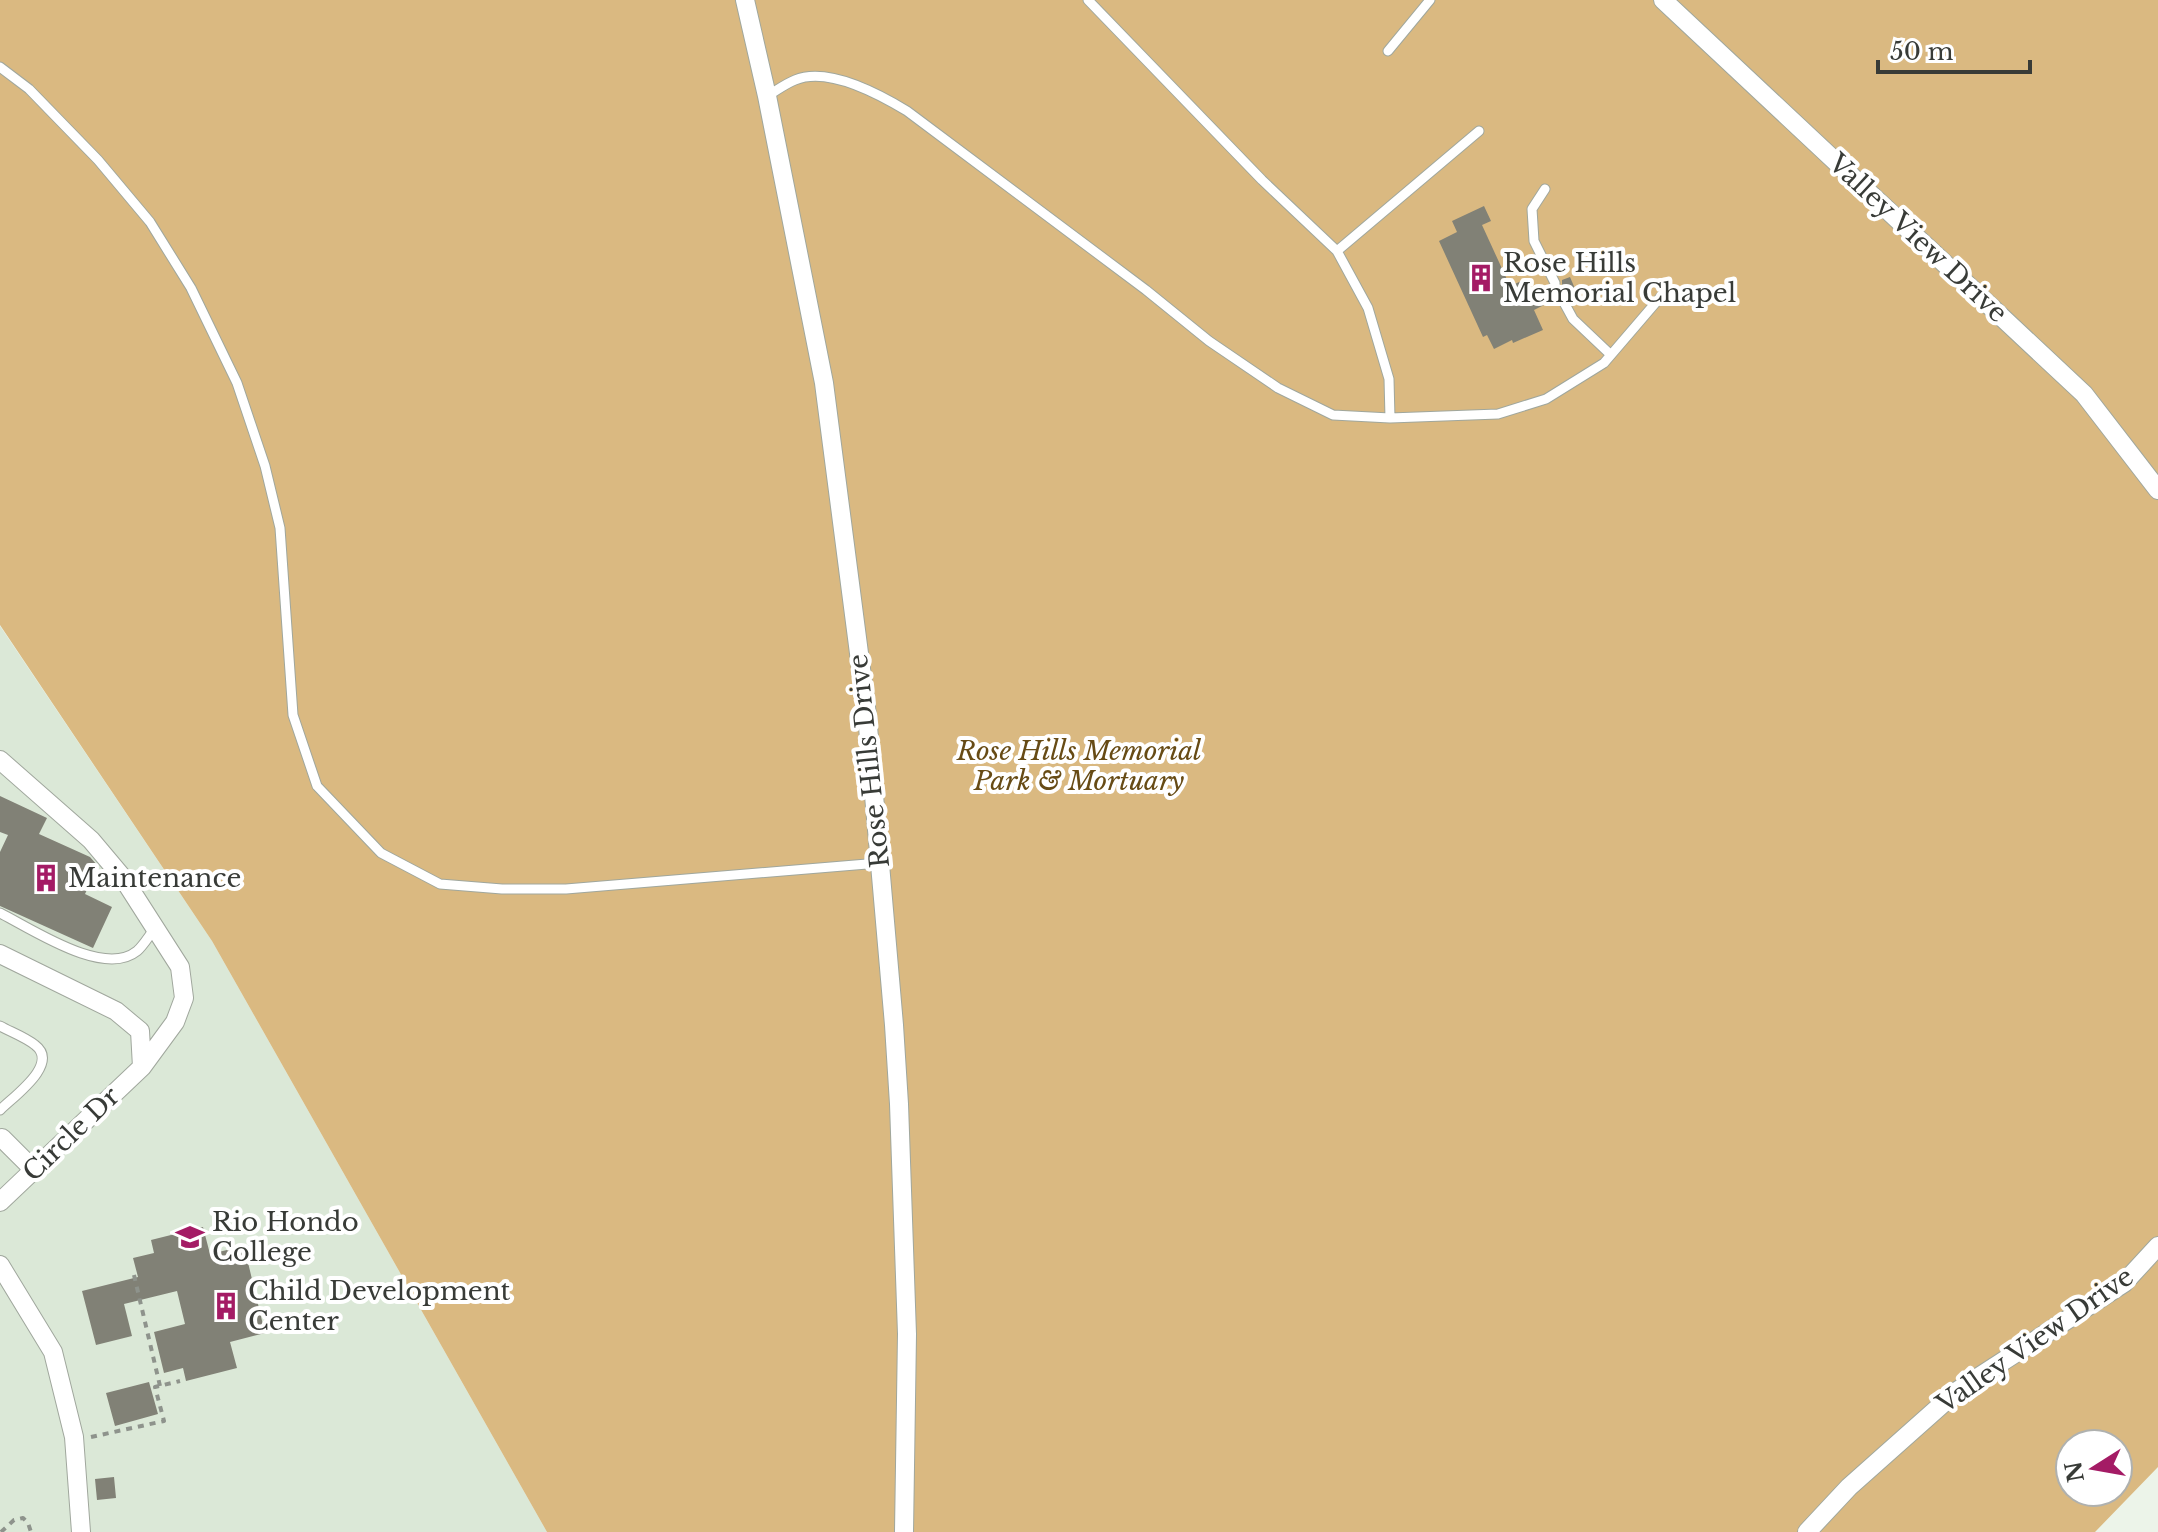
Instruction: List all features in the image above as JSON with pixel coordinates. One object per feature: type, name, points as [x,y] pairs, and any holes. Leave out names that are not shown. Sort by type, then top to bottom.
[{"type":"street","name":"Rose Hills Drive","points":[[745,0],[767,96],[832,435],[867,715],[898,1089],[906,1303],[904,1532]]},
{"type":"street","name":"Valley View Drive","points":[[1663,0],[2084,394],[2158,490]]},
{"type":"street","name":"Circle Dr","points":[[0,760],[91,840],[123,878],[180,967],[184,998],[175,1022],[142,1067],[0,1202]]},
{"type":"street","points":[[0,954],[116,1011],[140,1031],[142,1067]]},
{"type":"street","points":[[1,1137],[34,1170]]},
{"type":"street","name":"Valley View Drive","points":[[1807,1532],[1849,1487],[1957,1391],[2124,1283],[2158,1246]]},
{"type":"street","points":[[0,1265],[53,1352],[74,1437],[81,1532]]},
{"type":"lane","points":[[1088,0],[1262,180],[1337,251],[1368,308],[1389,379],[1390,418]]},
{"type":"lane","points":[[1388,51],[1430,0]]},
{"type":"lane","points":[[0,67],[29,89],[98,160],[150,222],[191,288],[237,383],[265,466],[280,528],[293,715],[317,786],[381,853],[440,884],[502,889],[566,889],[867,864],[881,866]]},
{"type":"lane","points":[[767,96],[797,79],[830,78],[875,91],[907,111],[1146,290],[1209,341],[1278,388],[1333,415],[1390,418],[1498,414],[1546,399],[1604,363],[1664,293]]},
{"type":"lane","points":[[1337,251],[1479,131]]},
{"type":"lane","points":[[1545,189],[1532,209],[1534,241],[1555,283]]},
{"type":"lane","points":[[1561,297],[1573,319],[1611,355]]},
{"type":"lane","points":[[0,913],[86,955],[104,960],[120,959],[136,952],[156,927]]},
{"type":"lane","points":[[0,1026],[38,1047],[44,1059],[41,1069],[0,1110]]},
{"type":"path","points":[[134,1275],[160,1386]]},
{"type":"path","points":[[84,1437],[164,1421],[155,1387],[180,1381]]},
{"type":"path","points":[[1,1532],[14,1520],[23,1518],[31,1532]]},
{"type":"shaded area","name":"Rio Hondo College","points":[[0,626],[212,941],[547,1532],[0,1532]]},
{"type":"green space","name":"Rose Hills Memorial Park & Mortuary","points":[[0,0],[2158,0],[2158,1467],[2134,1492],[2134,1428],[2054,1428],[2054,1508],[2118,1508],[2095,1532],[547,1532],[212,941],[0,625]]},
{"type":"building","name":"Rose Hills Memorial Chapel","points":[[1484,206],[1491,221],[1482,225],[1510,286],[1526,279],[1533,294],[1548,286],[1555,290],[1562,286],[1562,280],[1570,277],[1576,291],[1568,294],[1558,290],[1554,300],[1534,310],[1543,330],[1494,349],[1487,335],[1483,337],[1439,241],[1457,232],[1452,221]]},
{"type":"building","name":"Maintenance","points":[[0,796],[47,818],[39,834],[90,857],[98,866],[85,894],[112,907],[93,948],[0,906],[0,852],[8,835],[0,832]]},
{"type":"building","name":"Child Development Center","points":[[203,1227],[210,1254],[244,1246],[265,1333],[230,1342],[237,1368],[186,1381],[183,1368],[164,1373],[154,1332],[185,1324],[177,1291],[124,1304],[132,1336],[96,1345],[82,1291],[138,1277],[133,1258],[154,1253],[151,1240]]},
{"type":"building","points":[[149,1382],[158,1414],[115,1426],[106,1393]]},
{"type":"building","points":[[114,1477],[116,1498],[97,1500],[95,1479]]},
{"type":"place","name":"Rose Hills Memorial Chapel","points":[[1481,278]]},
{"type":"place","name":"Maintenance","points":[[46,878]]},
{"type":"place","name":"Rio Hondo College","points":[[190,1237]]},
{"type":"place","name":"Child Development Center","points":[[226,1306]]}]
